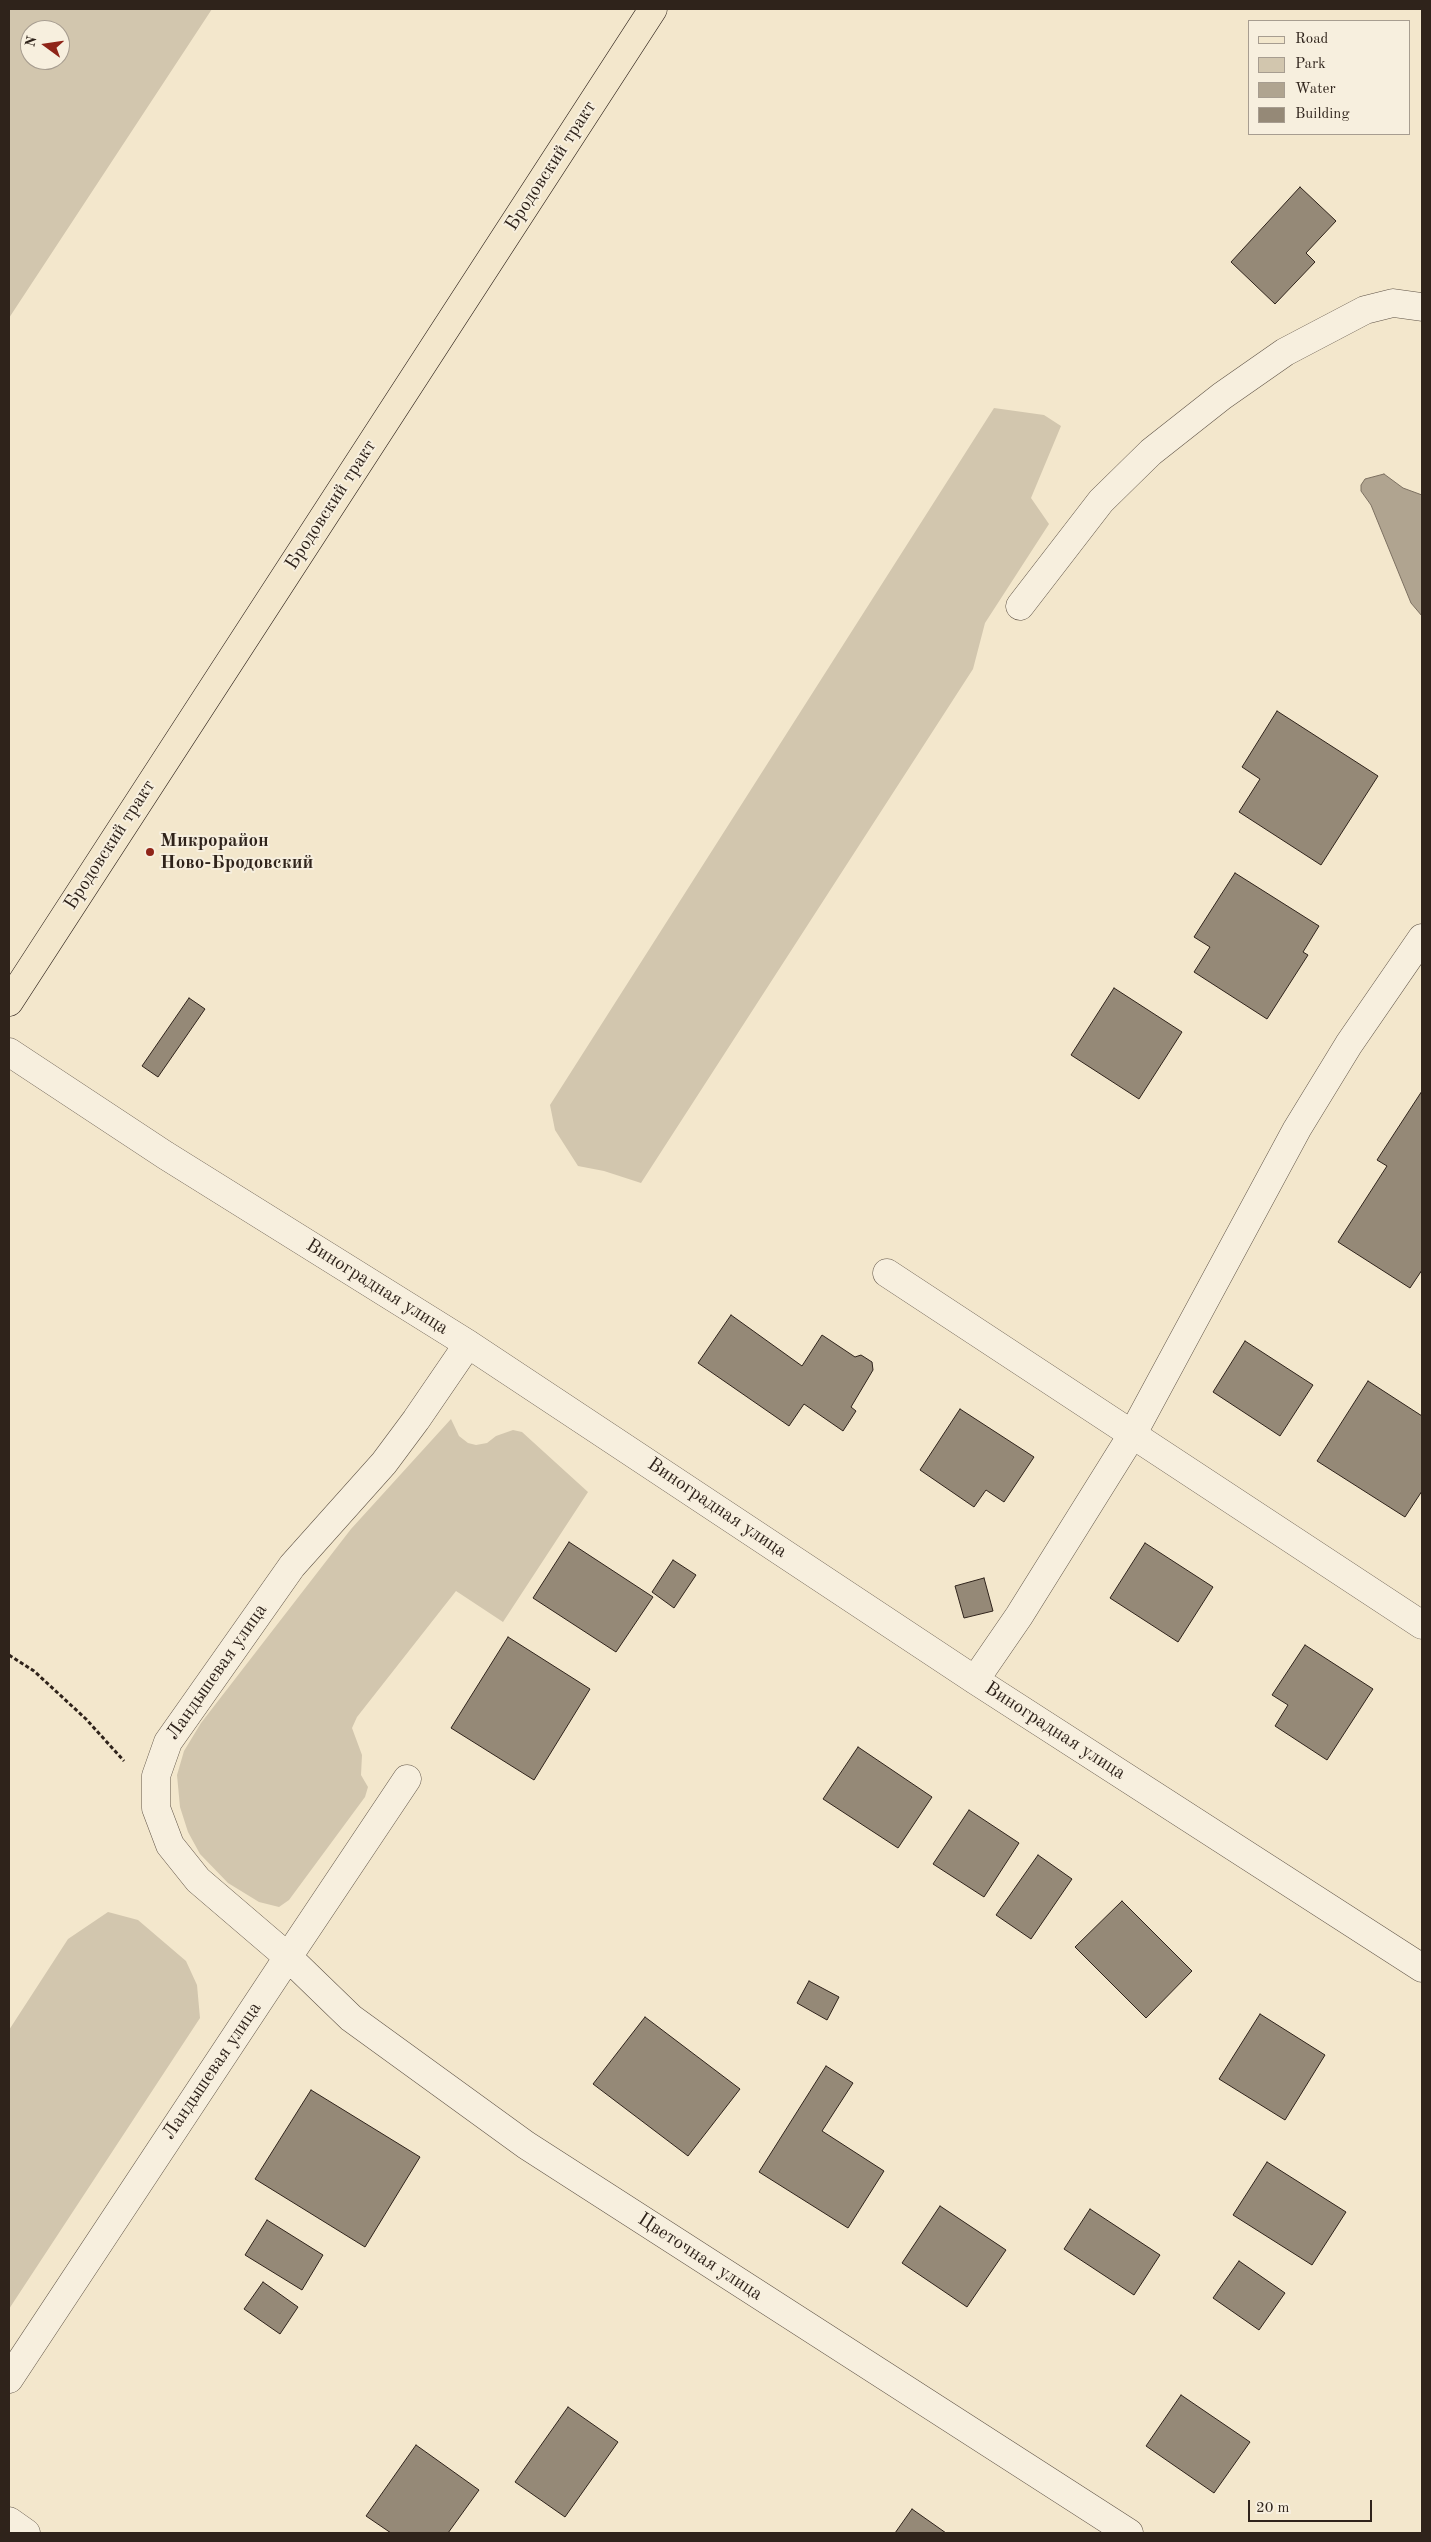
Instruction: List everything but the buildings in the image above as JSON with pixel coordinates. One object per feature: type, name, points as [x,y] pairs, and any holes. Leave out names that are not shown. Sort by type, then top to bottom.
[{"type":"main road","name":"Бродовский тракт","points":[[9,1002],[653,9]]},
{"type":"street","points":[[1020,606],[1106,495],[1151,452],[1222,396],[1285,352],[1365,310],[1393,303],[1422,306]]},
{"type":"street","points":[[975,1680],[1019,1616],[1132,1435],[1297,1129],[1349,1044],[1422,938]]},
{"type":"street","name":"Виноградная улица","points":[[9,1052],[164,1155],[468,1344],[975,1680],[1422,1968]]},
{"type":"street","points":[[887,1273],[1422,1625]]},
{"type":"street","name":"Ландышевая улица","points":[[9,2379],[288,1956],[198,1880],[182,1863],[164,1833],[156,1808],[161,1758],[177,1726],[292,1566],[384,1463],[468,1344]]},
{"type":"street","points":[[288,1956],[407,1779]]},
{"type":"street","name":"Цветочная улица","points":[[288,1956],[351,2018],[526,2145],[1129,2533]]},
{"type":"street","points":[[9,2521],[26,2533]]},
{"type":"path","points":[[9,1656],[34,1671],[86,1719],[156,1793]]},
{"type":"green space","points":[[9,9],[212,9],[9,318]]},
{"type":"green space","points":[[994,408],[1044,415],[1061,426],[1031,498],[1049,524],[985,623],[973,669],[641,1183],[604,1171],[578,1166],[555,1130],[550,1105]]},
{"type":"green space","points":[[451,1419],[459,1436],[468,1443],[476,1445],[487,1443],[496,1436],[513,1430],[522,1432],[588,1492],[503,1622],[456,1591],[357,1717],[352,1728],[362,1755],[361,1775],[368,1787],[365,1797],[289,1900],[279,1907],[259,1902],[228,1883],[200,1854],[188,1832],[180,1807],[177,1775],[184,1751],[201,1723],[351,1529]]},
{"type":"green space","points":[[108,1912],[138,1920],[186,1961],[197,1985],[200,2018],[9,2309],[9,2030],[68,1939]]},
{"type":"water","points":[[1384,474],[1403,488],[1422,495],[1422,616],[1411,603],[1371,505],[1361,491],[1361,485],[1365,479]]},
{"type":"place","name":"Микрорайон Ново-Бродовский","points":[[150,852]]}]
